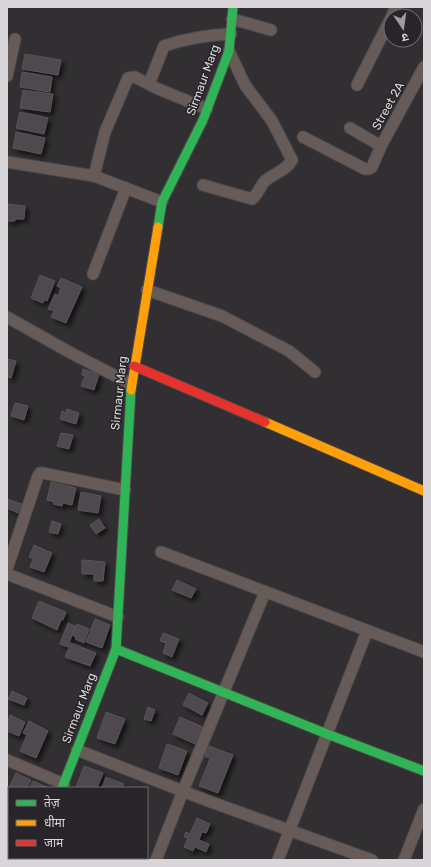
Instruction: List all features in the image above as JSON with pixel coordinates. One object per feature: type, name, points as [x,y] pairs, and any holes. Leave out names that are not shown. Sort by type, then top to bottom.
[{"type":"street","name":"Sirmaur Marg","points":[[63,786],[116,649],[131,384],[162,202],[208,109],[230,51],[233,7]]},
{"type":"street","points":[[232,19],[272,30]]},
{"type":"street","points":[[149,84],[164,46],[183,39],[208,34],[231,34]]},
{"type":"street","points":[[357,85],[383,34]]},
{"type":"street","points":[[7,76],[15,39]]},
{"type":"street","points":[[203,185],[252,199],[255,197],[260,186],[266,180],[285,167],[292,160],[272,121],[245,86],[230,51]]},
{"type":"street","name":"Street 2A","points":[[350,128],[381,146],[424,67]]},
{"type":"street","points":[[94,176],[105,132],[128,78],[134,77],[208,109]]},
{"type":"street","points":[[303,137],[365,169],[372,167],[381,146]]},
{"type":"street","points":[[7,162],[94,176],[162,202]]},
{"type":"street","points":[[93,274],[126,188]]},
{"type":"street","points":[[147,290],[222,316],[289,350],[315,372]]},
{"type":"street","points":[[7,316],[71,353],[131,384]]},
{"type":"street","points":[[134,366],[424,491]]},
{"type":"street","points":[[7,569],[40,473],[125,490]]},
{"type":"street","points":[[161,552],[424,652]]},
{"type":"street","points":[[7,574],[118,618]]},
{"type":"street","points":[[156,860],[265,592]]},
{"type":"street","points":[[278,860],[368,631]]},
{"type":"street","points":[[116,649],[327,734],[424,771]]},
{"type":"street","points":[[77,750],[183,791],[372,860]]},
{"type":"street","points":[[7,760],[63,786]]},
{"type":"street","points":[[404,860],[424,809]]},
{"type":"building","points":[[25,54],[61,60],[58,75],[22,69]]},
{"type":"building","points":[[22,72],[52,77],[50,92],[20,87]]},
{"type":"building","points":[[23,90],[53,94],[50,112],[20,108]]},
{"type":"building","points":[[20,112],[48,118],[44,134],[16,128]]},
{"type":"building","points":[[16,132],[45,138],[41,154],[13,148]]},
{"type":"building","points":[[7,204],[25,206],[24,219],[7,221]]},
{"type":"building","points":[[40,275],[55,281],[47,301],[44,300],[43,303],[31,298]]},
{"type":"building","points":[[61,278],[82,287],[66,323],[51,317],[54,311],[48,309],[55,294],[58,296],[61,288],[57,286]]},
{"type":"building","points":[[7,359],[16,361],[11,378],[7,377]]},
{"type":"building","points":[[83,369],[99,374],[94,390],[81,386],[85,376],[82,375]]},
{"type":"building","points":[[15,403],[28,406],[24,420],[11,416]]},
{"type":"building","points":[[67,409],[79,413],[76,424],[60,419],[62,411],[66,413]]},
{"type":"building","points":[[61,433],[73,435],[69,449],[57,446]]},
{"type":"building","points":[[51,482],[76,488],[72,505],[63,503],[62,506],[53,504],[54,502],[47,500]]},
{"type":"building","points":[[81,492],[101,496],[98,513],[78,510]]},
{"type":"building","points":[[7,499],[22,504],[18,513],[7,508]]},
{"type":"building","points":[[99,519],[105,528],[96,534],[90,525]]},
{"type":"building","points":[[52,521],[61,524],[58,534],[49,532]]},
{"type":"building","points":[[34,545],[52,553],[44,572],[30,567],[33,559],[29,557]]},
{"type":"building","points":[[82,560],[105,562],[103,581],[94,581],[94,574],[82,574]]},
{"type":"building","points":[[177,580],[196,589],[191,598],[172,590]]},
{"type":"building","points":[[39,601],[66,612],[57,630],[32,618]]},
{"type":"building","points":[[95,619],[110,625],[102,648],[86,642]]},
{"type":"building","points":[[68,623],[75,626],[68,647],[60,644]]},
{"type":"building","points":[[77,624],[89,629],[84,643],[75,639],[76,637],[72,635]]},
{"type":"building","points":[[163,633],[179,639],[172,657],[163,653],[166,643],[160,641]]},
{"type":"building","points":[[71,643],[96,653],[90,666],[65,657]]},
{"type":"building","points":[[12,691],[27,698],[24,705],[8,699]]},
{"type":"building","points":[[189,693],[208,703],[202,715],[183,705]]},
{"type":"building","points":[[148,707],[155,710],[151,721],[144,719]]},
{"type":"building","points":[[106,712],[125,719],[115,744],[97,738]]},
{"type":"building","points":[[10,715],[25,722],[19,736],[7,731],[7,723]]},
{"type":"building","points":[[180,717],[203,727],[195,744],[173,734]]},
{"type":"building","points":[[29,721],[48,731],[36,758],[20,751],[27,735],[23,733]]},
{"type":"building","points":[[167,744],[187,751],[178,775],[159,768]]},
{"type":"building","points":[[209,746],[233,755],[218,793],[199,786],[210,759],[205,756]]},
{"type":"building","points":[[84,766],[103,773],[97,787],[76,787]]},
{"type":"building","points":[[16,773],[31,780],[28,787],[9,787]]},
{"type":"building","points":[[106,777],[124,784],[122,787],[102,787]]},
{"type":"building","points":[[33,781],[47,787],[30,787]]},
{"type":"building","points":[[197,818],[210,824],[206,833],[202,832],[199,840],[209,844],[206,852],[195,847],[193,851],[184,847],[188,838],[184,837],[186,832],[190,834]]},
{"type":"building","points":[[104,859],[126,859],[125,860]]},
{"type":"traffic: fast","points":[[158,227],[162,202],[203,120],[229,51],[233,7]]},
{"type":"traffic: fast","points":[[62,787],[116,649],[131,390]]},
{"type":"traffic: fast","points":[[116,649],[327,734],[424,771]]},
{"type":"traffic: slow","points":[[131,390],[158,227]]},
{"type":"traffic: slow","points":[[265,422],[424,491]]},
{"type":"traffic: jam","points":[[134,366],[265,422]]}]
